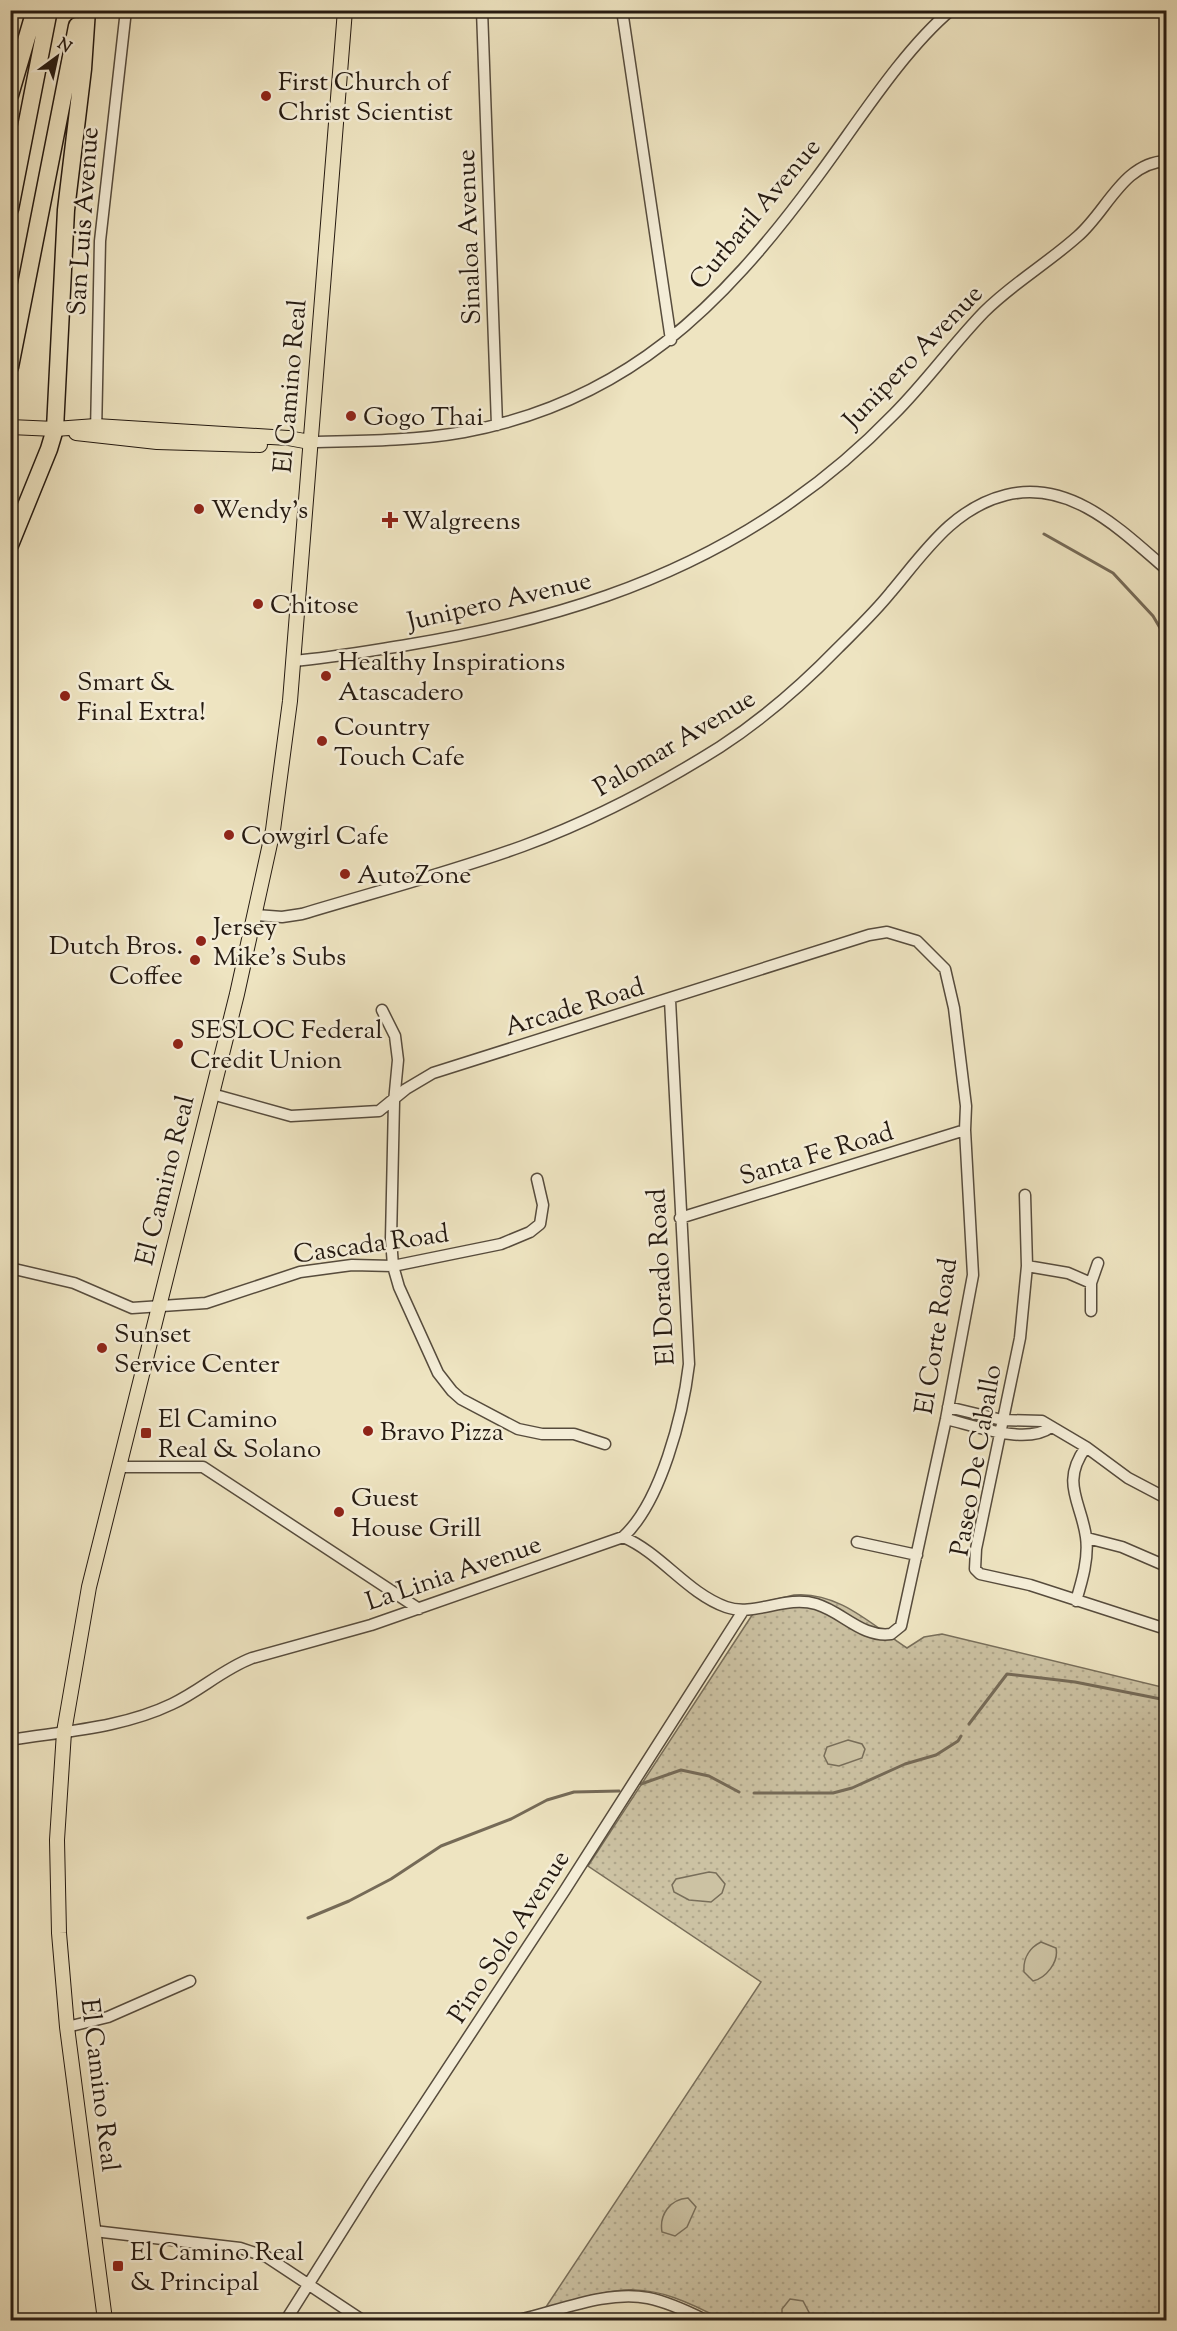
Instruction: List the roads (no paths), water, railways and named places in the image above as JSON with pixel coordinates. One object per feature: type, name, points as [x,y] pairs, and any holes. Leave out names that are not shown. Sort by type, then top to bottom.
[{"type":"highway","points":[[10,95],[35,10]]},
{"type":"highway","points":[[10,209],[49,10]]},
{"type":"highway","points":[[10,367],[80,10]]},
{"type":"highway","points":[[10,545],[50,449],[55,429],[66,200],[83,69],[87,10]]},
{"type":"main road","name":"El Camino Real","points":[[105,2320],[67,2027],[57,1882],[58,1811],[64,1732],[82,1618],[256,915],[278,800],[293,661],[345,10]]},
{"type":"main road","name":"Curbaril Avenue","points":[[10,427],[96,431],[157,442],[287,446],[310,442]]},
{"type":"street","name":"San Luis Avenue","points":[[96,431],[100,242],[126,10]]},
{"type":"street","name":"Sinaloa Avenue","points":[[482,10],[498,425]]},
{"type":"street","points":[[622,10],[671,340]]},
{"type":"street","name":"Curbaril Avenue","points":[[310,442],[436,435],[498,425],[587,391],[630,369],[671,340],[721,295],[757,255],[914,47],[951,10]]},
{"type":"street","name":"Junipero Avenue","points":[[293,661],[473,634],[538,618],[615,594],[669,572],[730,540],[792,502],[894,414],[1001,295],[1096,220],[1126,178],[1149,164],[1167,161]]},
{"type":"street","name":"Palomar Avenue","points":[[256,915],[282,917],[302,914],[522,846],[587,820],[666,778],[720,747],[778,704],[837,650],[881,604],[941,533],[956,519],[987,501],[1017,492],[1049,493],[1073,501],[1108,521],[1167,569]]},
{"type":"street","name":"Arcade Road","points":[[212,1094],[291,1116],[379,1112],[406,1089],[433,1073],[670,1000],[869,935],[887,932],[917,941],[945,969]]},
{"type":"street","name":"El Corte Road","points":[[743,1611],[784,1602],[807,1602],[829,1610],[871,1634],[879,1636],[895,1632],[902,1626],[947,1413],[973,1275],[965,1130],[966,1106],[954,1008],[945,969]]},
{"type":"street","name":"El Dorado Road","points":[[623,1537],[634,1527],[654,1492],[667,1460],[687,1382],[689,1349],[680,1218],[670,1000]]},
{"type":"street","points":[[382,1010],[395,1036],[398,1060],[393,1102],[391,1239],[393,1266],[399,1287],[438,1373],[452,1391],[518,1429],[542,1434],[574,1434],[605,1444]]},
{"type":"street","name":"Santa Fe Road","points":[[680,1218],[965,1130]]},
{"type":"street","name":"Cascada Road","points":[[10,1268],[74,1283],[132,1308],[206,1303],[300,1272],[319,1268],[352,1265],[393,1266],[486,1249],[537,1228],[543,1217],[537,1179]]},
{"type":"street","name":"Paseo De Caballo","points":[[1025,1195],[1027,1266],[1020,1338],[999,1432],[988,1503],[976,1549],[975,1569],[989,1577],[1030,1585],[1167,1629]]},
{"type":"street","points":[[1090,1311],[1091,1283],[1098,1263]]},
{"type":"street","points":[[1027,1266],[1054,1269],[1091,1283]]},
{"type":"street","points":[[947,1413],[1002,1420],[1042,1421],[1086,1447],[1128,1478],[1167,1498]]},
{"type":"street","points":[[947,1413],[974,1426],[999,1432],[1043,1433],[1051,1427]]},
{"type":"street","points":[[974,1426],[976,1415]]},
{"type":"street","points":[[1076,1601],[1084,1574],[1087,1538],[1075,1503],[1072,1484],[1077,1462],[1086,1447]]},
{"type":"street","points":[[119,1467],[203,1467],[419,1609]]},
{"type":"street","points":[[623,1537],[639,1545],[713,1602],[743,1611]]},
{"type":"street","name":"La Linia Avenue","points":[[10,1740],[103,1726],[149,1713],[172,1704],[236,1664],[252,1658],[419,1609],[623,1537]]},
{"type":"street","points":[[1087,1538],[1122,1547],[1167,1566]]},
{"type":"street","points":[[857,1542],[917,1555]]},
{"type":"street","name":"Pino Solo Avenue","points":[[286,2320],[743,1611]]},
{"type":"street","points":[[67,2027],[108,2017],[190,1981]]},
{"type":"street","points":[[94,2230],[240,2248],[267,2257],[362,2320]]},
{"type":"street","points":[[519,2320],[630,2296],[656,2300],[705,2320]]},
{"type":"waterway","points":[[1044,534],[1113,573],[1153,616],[1166,638]]},
{"type":"waterway","points":[[969,1724],[1007,1674],[1075,1682],[1166,1700]]},
{"type":"waterway","points":[[754,1793],[833,1793],[852,1788],[905,1764],[936,1755],[958,1741],[961,1736]]},
{"type":"waterway","points":[[641,1784],[681,1770],[709,1776],[739,1792]]},
{"type":"waterway","points":[[308,1918],[349,1901],[391,1879],[441,1846],[511,1819],[547,1800],[574,1792],[619,1791]]},
{"type":"place","name":"First Church of Christ Scientist","points":[[266,96]]},
{"type":"place","name":"Gogo Thai","points":[[351,416]]},
{"type":"place","name":"Wendy's","points":[[199,509]]},
{"type":"place","name":"Walgreens","points":[[390,520]]},
{"type":"place","name":"Chitose","points":[[258,604]]},
{"type":"place","name":"Healthy Inspirations Atascadero","points":[[326,676]]},
{"type":"place","name":"Smart & Final Extra!","points":[[65,696]]},
{"type":"place","name":"Country Touch Cafe","points":[[322,741]]},
{"type":"place","name":"Cowgirl Cafe","points":[[229,835]]},
{"type":"place","name":"AutoZone","points":[[345,874]]},
{"type":"place","name":"Jersey Mike's Subs","points":[[201,941]]},
{"type":"place","name":"Dutch Bros. Coffee","points":[[195,960]]},
{"type":"place","name":"SESLOC Federal Credit Union","points":[[178,1044]]},
{"type":"place","name":"Sunset Service Center","points":[[102,1348]]},
{"type":"place","name":"Bravo Pizza","points":[[368,1431]]},
{"type":"place","name":"El Camino Real & Solano","points":[[146,1433]]},
{"type":"place","name":"Guest House Grill","points":[[339,1512]]},
{"type":"place","name":"El Camino Real & Principal","points":[[118,2266]]}]
